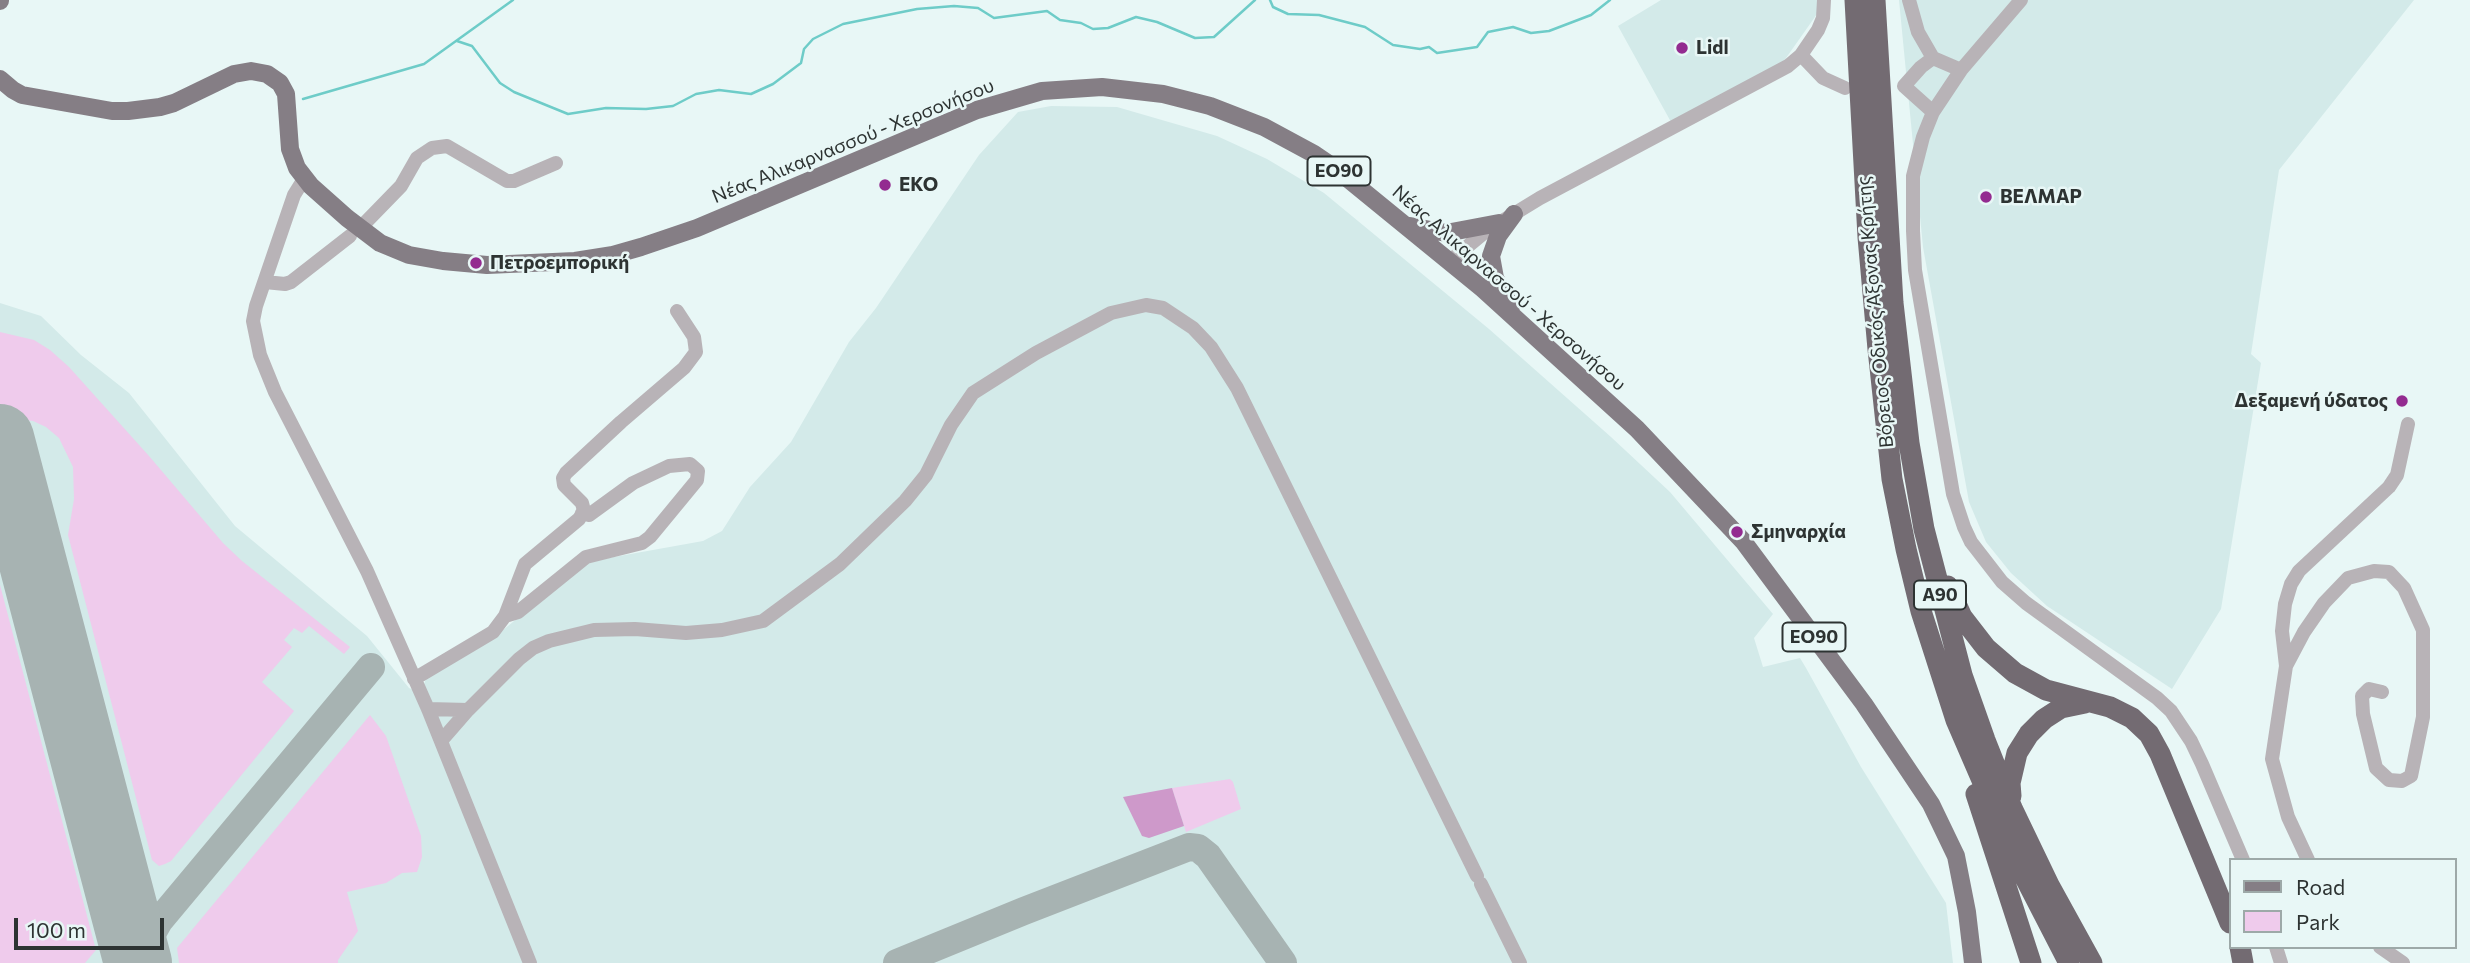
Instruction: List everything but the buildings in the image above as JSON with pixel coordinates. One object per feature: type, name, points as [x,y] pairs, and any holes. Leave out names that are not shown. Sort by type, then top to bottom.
[{"type":"highway","name":"Βόρειος Οδικός Άξονας Κρήτης","points":[[1855,0],[1868,237],[1892,479],[1921,611],[1956,720],[2020,868],[2069,963]]},
{"type":"highway","name":"Βόρειος Οδικός Άξονας Κρήτης","points":[[1874,0],[1899,373],[1922,517],[1942,605],[1980,727],[2012,808],[2049,885],[2092,963]]},
{"type":"highway","points":[[1899,373],[1939,556],[1947,586],[1962,617],[1986,648],[2015,673],[2046,690],[2110,707],[2133,718],[2149,734],[2160,754],[2228,918]]},
{"type":"highway","points":[[2012,808],[2012,772],[2017,753],[2029,734],[2044,719],[2061,708],[2087,702]]},
{"type":"highway","points":[[1956,720],[1982,817],[2031,963]]},
{"type":"main road","name":"Νέας Αλικαρνασσού - Χερσονήσου","points":[[0,79],[22,94],[112,111],[128,111],[174,103],[234,74],[261,72],[276,79],[286,94],[291,154],[304,179],[365,233],[380,243],[409,255],[487,265],[575,261],[629,251],[680,234],[997,104],[1042,91],[1102,87],[1142,91],[1189,100],[1265,127],[1314,154],[1407,225],[1518,319],[1618,411],[1742,541],[1864,704],[1917,780],[1949,838],[1968,912],[1973,963]]},
{"type":"main road","points":[[1407,225],[1446,233],[1507,218]]},
{"type":"main road","points":[[1507,218],[1491,256],[1495,278],[1518,319]]},
{"type":"street","points":[[1450,261],[1473,240],[1586,172],[1788,66],[1801,55],[1821,25],[1824,0]]},
{"type":"street","points":[[1909,0],[1918,32],[1933,58],[1961,70]]},
{"type":"street","points":[[2021,0],[1961,70],[1933,112],[1913,176],[1915,270],[1949,473],[1964,527],[1980,556],[2012,592],[2171,711],[2191,741],[2242,858]]},
{"type":"street","points":[[1801,55],[1823,78],[1845,88]]},
{"type":"street","points":[[1933,58],[1899,86],[1933,112]]},
{"type":"street","points":[[366,222],[401,186],[417,158],[432,148],[447,146],[506,181],[514,181],[556,163]]},
{"type":"street","points":[[304,179],[294,195],[253,321],[260,355],[275,392],[368,570],[428,709],[530,963]]},
{"type":"street","points":[[265,282],[291,282],[350,236]]},
{"type":"street","points":[[441,741],[519,659],[534,648],[564,636],[610,629],[686,633],[722,630],[763,621],[839,564],[905,501],[926,475],[951,425],[973,393],[987,382],[1111,313],[1146,305],[1163,308],[1193,328],[1211,347],[1237,388],[1520,963]]},
{"type":"street","points":[[414,679],[493,632],[505,617],[525,565],[570,527],[582,513],[582,503],[564,485],[563,478],[566,473],[684,368],[696,352],[694,337],[677,312]]},
{"type":"street","points":[[2307,858],[2288,817],[2272,759],[2287,666],[2282,631],[2285,604],[2291,584],[2299,571],[2389,487],[2397,475],[2408,424]]},
{"type":"street","points":[[505,617],[518,612],[586,557],[642,543],[650,537],[697,480],[698,471],[690,464],[669,466],[633,483],[589,515],[582,513]]},
{"type":"street","points":[[2287,666],[2304,632],[2324,603],[2348,578],[2374,571],[2389,572],[2403,588],[2423,630],[2423,717],[2411,776],[2402,781],[2389,780],[2376,768],[2363,714],[2362,696],[2369,689],[2382,692]]},
{"type":"street","points":[[428,709],[468,710]]},
{"type":"street","points":[[2383,949],[2403,963]]},
{"type":"shaded area","points":[[1661,0],[1818,0],[1817,14],[1779,68],[1671,122],[1618,26]]},
{"type":"shaded area","points":[[1899,0],[2414,0],[2279,170],[2251,354],[2261,363],[2221,609],[2172,689],[2047,606],[2011,573],[1986,542],[1969,502],[1923,247]]},
{"type":"shaded area","points":[[1051,106],[1117,107],[1217,136],[1267,159],[1324,193],[1489,329],[1670,492],[1773,614],[1754,638],[1763,667],[1800,658],[1861,767],[1946,903],[1953,963],[0,963],[0,303],[41,316],[81,355],[129,393],[235,526],[367,636],[409,688],[414,690],[424,684],[426,679],[497,635],[586,562],[703,541],[722,531],[750,487],[791,442],[849,342],[876,308],[979,155],[1018,112]]},
{"type":"shaded area","points":[[1172,788],[1184,826],[1149,838],[1142,836],[1123,797]]},
{"type":"green space","points":[[0,332],[34,340],[69,367],[223,543],[350,647],[344,654],[309,626],[302,633],[294,628],[284,640],[292,647],[262,682],[294,711],[171,861],[159,866],[152,860],[68,535],[74,499],[73,467],[59,438],[46,427],[19,419],[0,423]]},
{"type":"green space","points":[[0,585],[96,950],[85,963],[0,963]]},
{"type":"green space","points":[[370,715],[386,736],[421,836],[422,857],[417,872],[402,873],[386,883],[347,892],[358,931],[338,963],[179,963],[177,948]]},
{"type":"green space","points":[[1230,779],[1241,809],[1186,832],[1172,788]]},
{"type":"waterway","points":[[303,99],[424,64],[513,0]]},
{"type":"waterway","points":[[457,41],[472,46],[500,83],[514,92],[568,114],[606,108],[646,109],[673,106],[696,94],[719,90],[751,94],[773,84],[801,63],[804,49],[813,39],[843,24],[917,9],[954,6],[978,8],[994,18],[1047,11],[1060,20],[1081,23],[1093,29],[1108,28],[1136,17],[1157,22],[1195,38],[1214,37],[1255,0]]},
{"type":"waterway","points":[[1270,0],[1273,7],[1288,14],[1319,15],[1365,27],[1393,45],[1420,49],[1429,47],[1437,53],[1477,47],[1488,32],[1513,27],[1531,33],[1549,31],[1591,15],[1610,0]]},
{"type":"taxiway","points":[[0,500],[23,525]]},
{"type":"taxiway","points":[[141,963],[142,951],[159,921],[371,667]]},
{"type":"taxiway","points":[[897,963],[1189,847],[1198,848],[1208,856],[1283,963]]},
{"type":"runway","points":[[0,438],[138,963]]},
{"type":"place","name":"Lidl","points":[[1682,48]]},
{"type":"place","name":"EKO","points":[[885,185]]},
{"type":"place","name":"ΒΕΛΜΑΡ","points":[[1986,197]]},
{"type":"place","name":"Πετροεμπορική","points":[[476,263]]},
{"type":"place","name":"Δεξαμενή ύδατος","points":[[2402,401]]},
{"type":"place","name":"Σμηναρχία","points":[[1737,532]]}]
